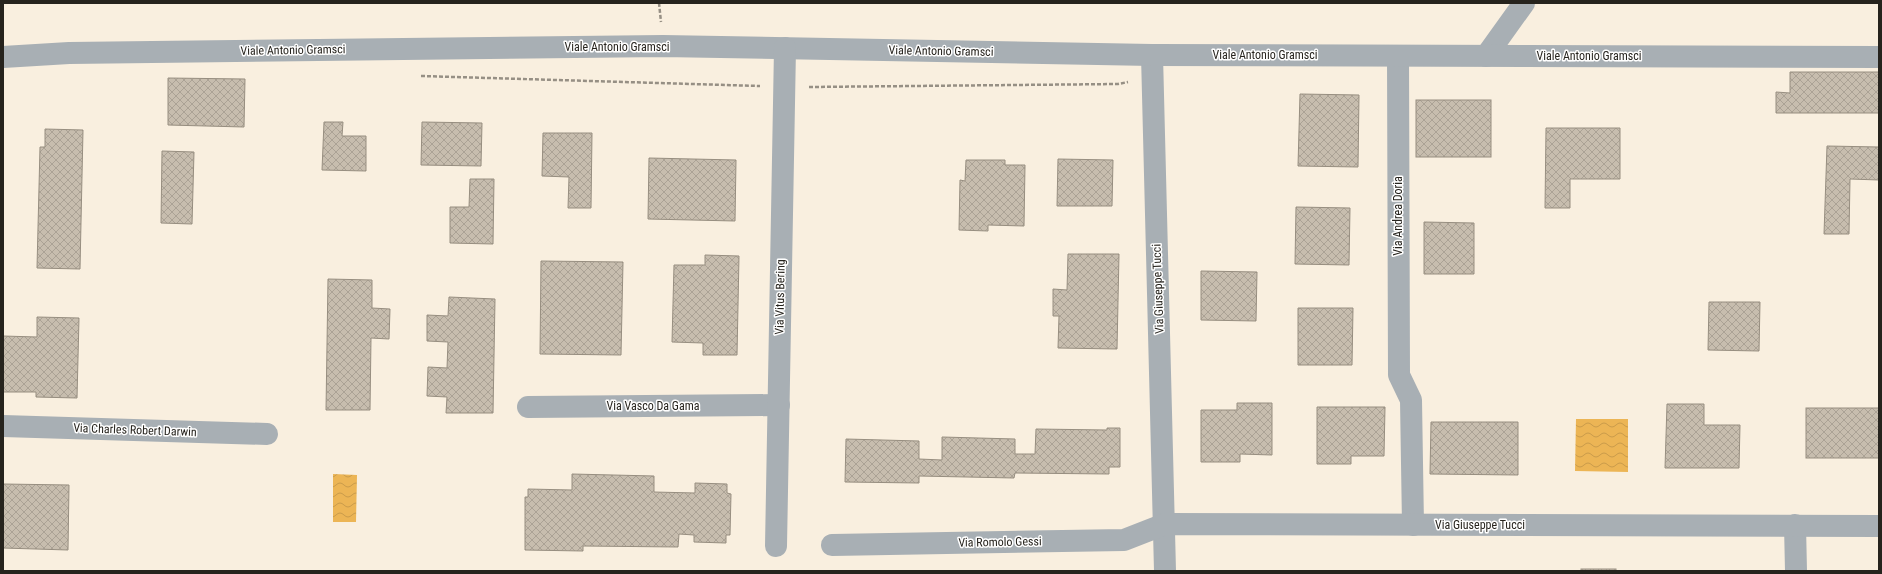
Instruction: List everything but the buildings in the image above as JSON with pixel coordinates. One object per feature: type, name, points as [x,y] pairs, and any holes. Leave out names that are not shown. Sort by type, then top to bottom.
[{"type":"street","points":[[1486,56],[1524,3]]},
{"type":"street","name":"Viale Antonio Gramsci","points":[[3,57],[69,53],[655,46],[1152,55],[1879,57]]},
{"type":"street","name":"Via Vitus Bering","points":[[776,546],[785,48]]},
{"type":"street","name":"Via Giuseppe Tucci","points":[[1152,55],[1165,571]]},
{"type":"street","name":"Via Andrea Doria","points":[[1398,56],[1399,375],[1411,400],[1413,524]]},
{"type":"street","name":"Via Vasco Da Gama","points":[[528,407],[779,405]]},
{"type":"street","name":"Via Charles Robert Darwin","points":[[3,426],[267,434]]},
{"type":"street","name":"Via Giuseppe Tucci","points":[[1165,524],[1879,526]]},
{"type":"street","name":"Via Romolo Gessi","points":[[832,546],[1124,540],[1165,524]]},
{"type":"street","points":[[1796,525],[1796,571]]},
{"type":"water","points":[[1576,419],[1628,419],[1628,472],[1575,471]]},
{"type":"water","points":[[333,474],[357,475],[356,522],[333,522]]}]
